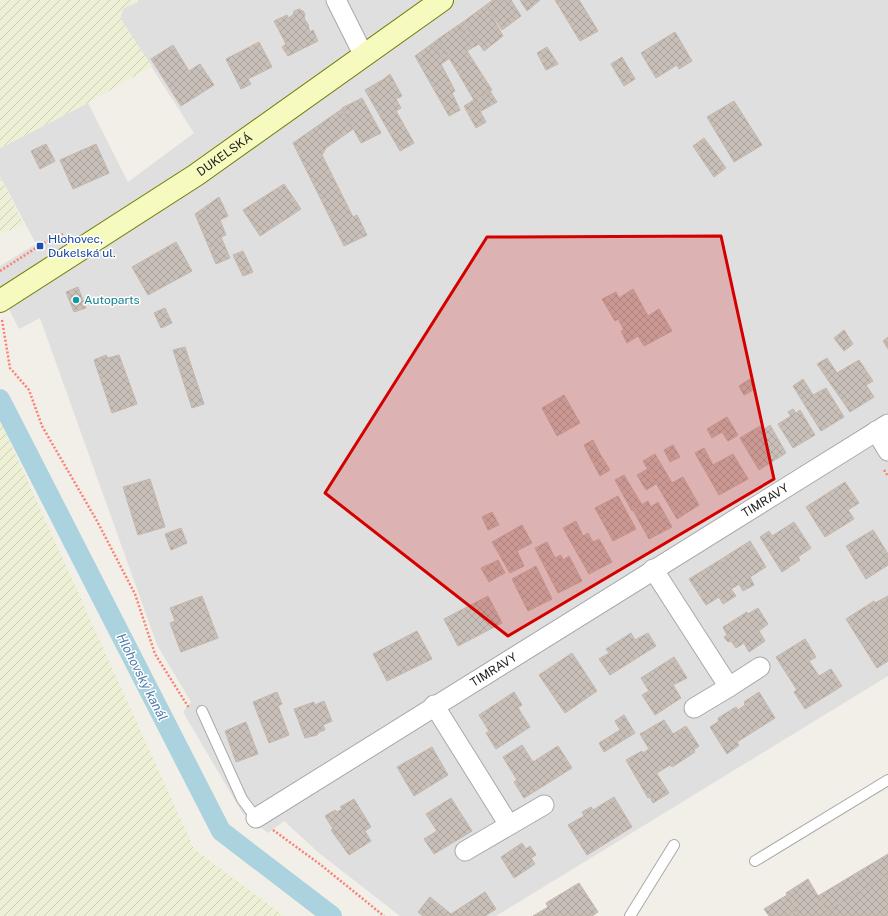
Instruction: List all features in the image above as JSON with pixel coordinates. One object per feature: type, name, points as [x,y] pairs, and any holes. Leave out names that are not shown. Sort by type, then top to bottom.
[{"type":"main road","name":"DUKELSKÁ","points":[[0,301],[196,175],[442,0]]},
{"type":"street","points":[[336,0],[364,56]]},
{"type":"street","name":"TIMRAVY","points":[[256,818],[882,427],[888,451]]},
{"type":"street","points":[[653,569],[729,687]]},
{"type":"street","points":[[694,708],[760,667]]},
{"type":"street","points":[[434,706],[509,825]]},
{"type":"street","points":[[465,851],[544,805]]},
{"type":"lane","points":[[202,710],[242,799],[256,818]]},
{"type":"lane","points":[[755,861],[888,780]]},
{"type":"lane","points":[[630,916],[674,845]]},
{"type":"path","points":[[0,314],[10,368],[29,390],[42,426],[97,521],[135,594],[155,654],[187,708],[202,710]]},
{"type":"path","points":[[256,818],[321,865],[384,916]]},
{"type":"highlighted area","points":[[721,236],[774,479],[508,636],[325,493],[487,237]]},
{"type":"shaded area","points":[[142,0],[888,0],[888,676],[496,916],[400,916],[319,853],[284,821],[268,833],[243,814],[183,712],[191,702],[157,645],[40,318],[19,329],[0,291],[0,266],[36,244],[0,176],[0,148],[88,103],[128,182],[194,133],[122,21],[121,15],[124,8]]},
{"type":"green space","points":[[0,0],[142,0],[124,8],[121,15],[122,21],[152,66],[88,103],[0,148]]},
{"type":"green space","points":[[0,177],[24,225],[0,234]]},
{"type":"green space","points":[[0,420],[194,849],[284,916],[0,916]]},
{"type":"building","points":[[493,0],[511,0],[521,16],[502,30],[486,5]]},
{"type":"building","points":[[520,0],[540,0],[527,11]]},
{"type":"building","points":[[555,0],[579,0],[598,31],[580,41]]},
{"type":"building","points":[[486,5],[503,36],[484,51],[463,22]]},
{"type":"building","points":[[299,9],[305,14],[304,18],[309,26],[310,32],[313,30],[318,41],[288,56],[282,47],[286,44],[274,21],[287,15],[288,18],[293,15],[294,11]]},
{"type":"building","points":[[463,22],[479,44],[472,48],[457,26]]},
{"type":"building","points":[[457,26],[472,48],[467,51],[492,90],[474,100],[438,39]]},
{"type":"building","points":[[675,32],[692,61],[679,69],[677,65],[656,78],[641,53]]},
{"type":"building","points":[[438,39],[450,58],[444,62],[433,43]]},
{"type":"building","points":[[259,42],[272,67],[248,79],[251,84],[241,89],[226,59]]},
{"type":"building","points":[[433,43],[444,62],[441,64],[455,91],[452,93],[460,110],[449,116],[415,56]]},
{"type":"building","points":[[173,45],[189,71],[200,64],[214,85],[181,106],[151,59]]},
{"type":"building","points":[[547,47],[558,64],[546,70],[537,53]]},
{"type":"building","points":[[622,57],[635,79],[624,86],[611,64]]},
{"type":"building","points":[[390,74],[402,96],[396,99],[401,108],[396,111],[414,143],[400,151],[365,90]]},
{"type":"building","points":[[490,91],[497,102],[481,111],[474,100]]},
{"type":"building","points":[[362,98],[381,133],[361,143],[342,108]]},
{"type":"building","points":[[474,100],[486,122],[476,128],[464,106]]},
{"type":"building","points":[[734,101],[762,145],[734,162],[707,117]]},
{"type":"building","points":[[342,109],[353,129],[326,148],[322,155],[353,217],[357,215],[367,235],[344,246],[293,143]]},
{"type":"building","points":[[704,138],[726,168],[714,177],[693,146]]},
{"type":"building","points":[[46,144],[55,161],[40,169],[31,151]]},
{"type":"building","points":[[96,144],[109,173],[73,189],[60,160]]},
{"type":"building","points":[[284,184],[301,209],[260,236],[243,210]]},
{"type":"building","points":[[219,197],[228,216],[220,220],[226,235],[221,237],[230,258],[216,264],[195,214]]},
{"type":"building","points":[[176,242],[192,271],[148,295],[132,267]]},
{"type":"building","points":[[243,251],[253,272],[243,276],[233,255]]},
{"type":"building","name":"Autoparts","points":[[78,287],[86,308],[74,312],[66,292]]},
{"type":"building","points":[[633,289],[648,316],[659,309],[672,331],[644,346],[638,336],[627,343],[621,331],[624,330],[618,319],[615,321],[602,299],[616,292],[619,298]]},
{"type":"building","points":[[165,308],[172,323],[161,328],[154,313]]},
{"type":"building","points":[[844,330],[853,344],[844,351],[834,338]]},
{"type":"building","points":[[888,337],[888,349],[883,341]]},
{"type":"building","points":[[185,347],[204,404],[192,408],[173,350]]},
{"type":"building","points":[[106,355],[108,358],[119,355],[137,404],[112,413],[94,360]]},
{"type":"building","points":[[827,358],[837,373],[859,360],[873,381],[866,385],[874,397],[850,412],[817,364]]},
{"type":"building","points":[[750,379],[755,389],[744,395],[739,386]]},
{"type":"building","points":[[803,379],[813,395],[826,388],[844,417],[821,431],[793,386]]},
{"type":"building","points":[[564,395],[580,423],[557,436],[542,408]]},
{"type":"building","points":[[793,409],[796,413],[800,410],[815,435],[793,448],[778,424],[791,416],[788,412]]},
{"type":"building","points":[[727,417],[738,435],[728,441],[722,432],[712,438],[707,429]]},
{"type":"building","points":[[770,425],[786,453],[759,470],[740,438],[760,426],[762,431]]},
{"type":"building","points":[[593,440],[600,454],[591,459],[584,445]]},
{"type":"building","points":[[673,445],[680,457],[670,462],[664,450]]},
{"type":"building","points":[[704,448],[713,465],[733,454],[748,479],[719,495],[695,453]]},
{"type":"building","points":[[600,454],[610,470],[600,476],[591,459]]},
{"type":"building","points":[[655,454],[672,483],[683,477],[699,505],[677,519],[643,461]]},
{"type":"building","points":[[648,469],[656,484],[646,490],[637,475]]},
{"type":"building","points":[[624,475],[642,505],[632,511],[615,480]]},
{"type":"building","points":[[150,479],[165,527],[138,535],[123,487]]},
{"type":"building","points":[[845,482],[859,503],[848,510],[854,519],[825,537],[806,507]]},
{"type":"building","points":[[618,496],[636,529],[613,541],[595,508]]},
{"type":"building","points":[[648,501],[651,507],[658,502],[672,527],[649,539],[633,510]]},
{"type":"building","points":[[492,512],[499,525],[488,530],[482,517]]},
{"type":"building","points":[[576,521],[583,536],[588,533],[593,542],[599,539],[612,562],[589,574],[563,528]]},
{"type":"building","points":[[794,522],[811,548],[798,557],[800,560],[782,572],[760,537],[769,531],[772,536]]},
{"type":"building","points":[[522,525],[532,543],[517,551],[524,566],[510,573],[492,542]]},
{"type":"building","points":[[181,528],[187,543],[171,550],[165,534]]},
{"type":"building","points":[[873,530],[888,554],[888,565],[866,579],[846,546]]},
{"type":"building","points":[[750,541],[766,567],[750,577],[754,585],[743,591],[739,584],[736,586],[720,560]]},
{"type":"building","points":[[547,542],[555,558],[561,555],[563,560],[569,556],[582,581],[558,593],[535,548]]},
{"type":"building","points":[[498,560],[505,573],[497,577],[490,564]]},
{"type":"building","points":[[720,560],[736,586],[731,589],[736,596],[723,604],[719,597],[706,605],[689,579]]},
{"type":"building","points":[[490,564],[497,577],[489,582],[481,568]]},
{"type":"building","points":[[536,566],[552,599],[528,611],[512,579]]},
{"type":"building","points":[[202,596],[218,638],[181,652],[170,623],[175,621],[170,608]]},
{"type":"building","points":[[488,596],[502,623],[458,646],[444,619]]},
{"type":"building","points":[[888,596],[888,661],[877,668],[846,619],[874,601],[875,603]]},
{"type":"building","points":[[758,608],[768,624],[759,631],[765,641],[749,652],[744,643],[736,648],[731,641],[728,642],[724,637],[727,635],[723,627],[747,612],[748,614]]},
{"type":"building","points":[[417,631],[432,659],[387,681],[373,654]]},
{"type":"building","points":[[631,633],[635,640],[648,633],[656,646],[610,675],[599,659],[609,653],[606,649]]},
{"type":"building","points":[[805,639],[816,657],[809,661],[819,676],[831,669],[842,686],[805,709],[794,692],[797,690],[776,657]]},
{"type":"building","points":[[572,653],[597,691],[565,713],[539,675]]},
{"type":"building","points":[[674,657],[687,678],[673,685],[681,698],[655,715],[642,695],[649,691],[641,678]]},
{"type":"building","points":[[277,692],[282,704],[278,706],[289,735],[269,743],[253,702]]},
{"type":"building","points":[[514,692],[522,705],[518,708],[530,727],[496,749],[486,733],[489,731],[479,715]]},
{"type":"building","points":[[759,692],[775,718],[737,742],[739,745],[727,754],[710,727],[719,721],[718,718],[736,707],[738,710],[745,705],[744,702]]},
{"type":"building","points":[[324,701],[332,721],[323,725],[325,730],[319,732],[317,735],[305,738],[294,709],[314,702],[315,705]]},
{"type":"building","points":[[624,715],[635,733],[604,752],[599,743],[620,730],[615,721]]},
{"type":"building","points":[[664,720],[673,734],[686,726],[699,746],[694,750],[695,752],[672,767],[670,765],[657,773],[669,793],[653,803],[650,797],[648,798],[626,760],[642,751],[643,753],[649,749],[640,734]]},
{"type":"building","points":[[246,722],[258,754],[236,762],[225,731]]},
{"type":"building","points":[[522,745],[533,762],[558,746],[572,768],[524,798],[514,782],[517,780],[503,757]]},
{"type":"building","points":[[432,747],[448,775],[414,796],[397,767]]},
{"type":"building","points":[[614,797],[632,827],[587,855],[568,825],[584,816],[582,812],[591,807],[593,810]]},
{"type":"building","points":[[451,798],[472,831],[434,854],[424,839],[437,831],[426,814]]},
{"type":"building","points":[[354,799],[371,827],[365,831],[371,841],[349,855],[331,830],[333,829],[325,816],[335,810],[337,812],[342,809],[340,807]]},
{"type":"building","points":[[522,843],[526,849],[530,846],[536,855],[531,858],[535,864],[514,878],[501,857]]},
{"type":"building","points":[[888,854],[888,874],[828,911],[818,896]]},
{"type":"building","points":[[888,874],[888,916],[831,916],[828,911]]},
{"type":"building","points":[[808,879],[831,916],[800,916],[786,893]]},
{"type":"building","points":[[579,883],[598,912],[592,916],[533,916],[548,907],[546,903]]},
{"type":"building","points":[[485,892],[496,909],[485,916],[423,916],[418,912],[430,897],[451,914]]},
{"type":"building","points":[[787,895],[796,910],[786,916],[769,916],[764,909]]},
{"type":"building","points":[[796,910],[800,916],[786,916]]},
{"type":"waterway","name":"Hlohovský kanál","points":[[0,399],[221,831],[332,916]]},
{"type":"place","name":"Hlohovec, Dukelská ul.","points":[[40,246]]},
{"type":"place","name":"Autoparts","points":[[76,300]]}]
